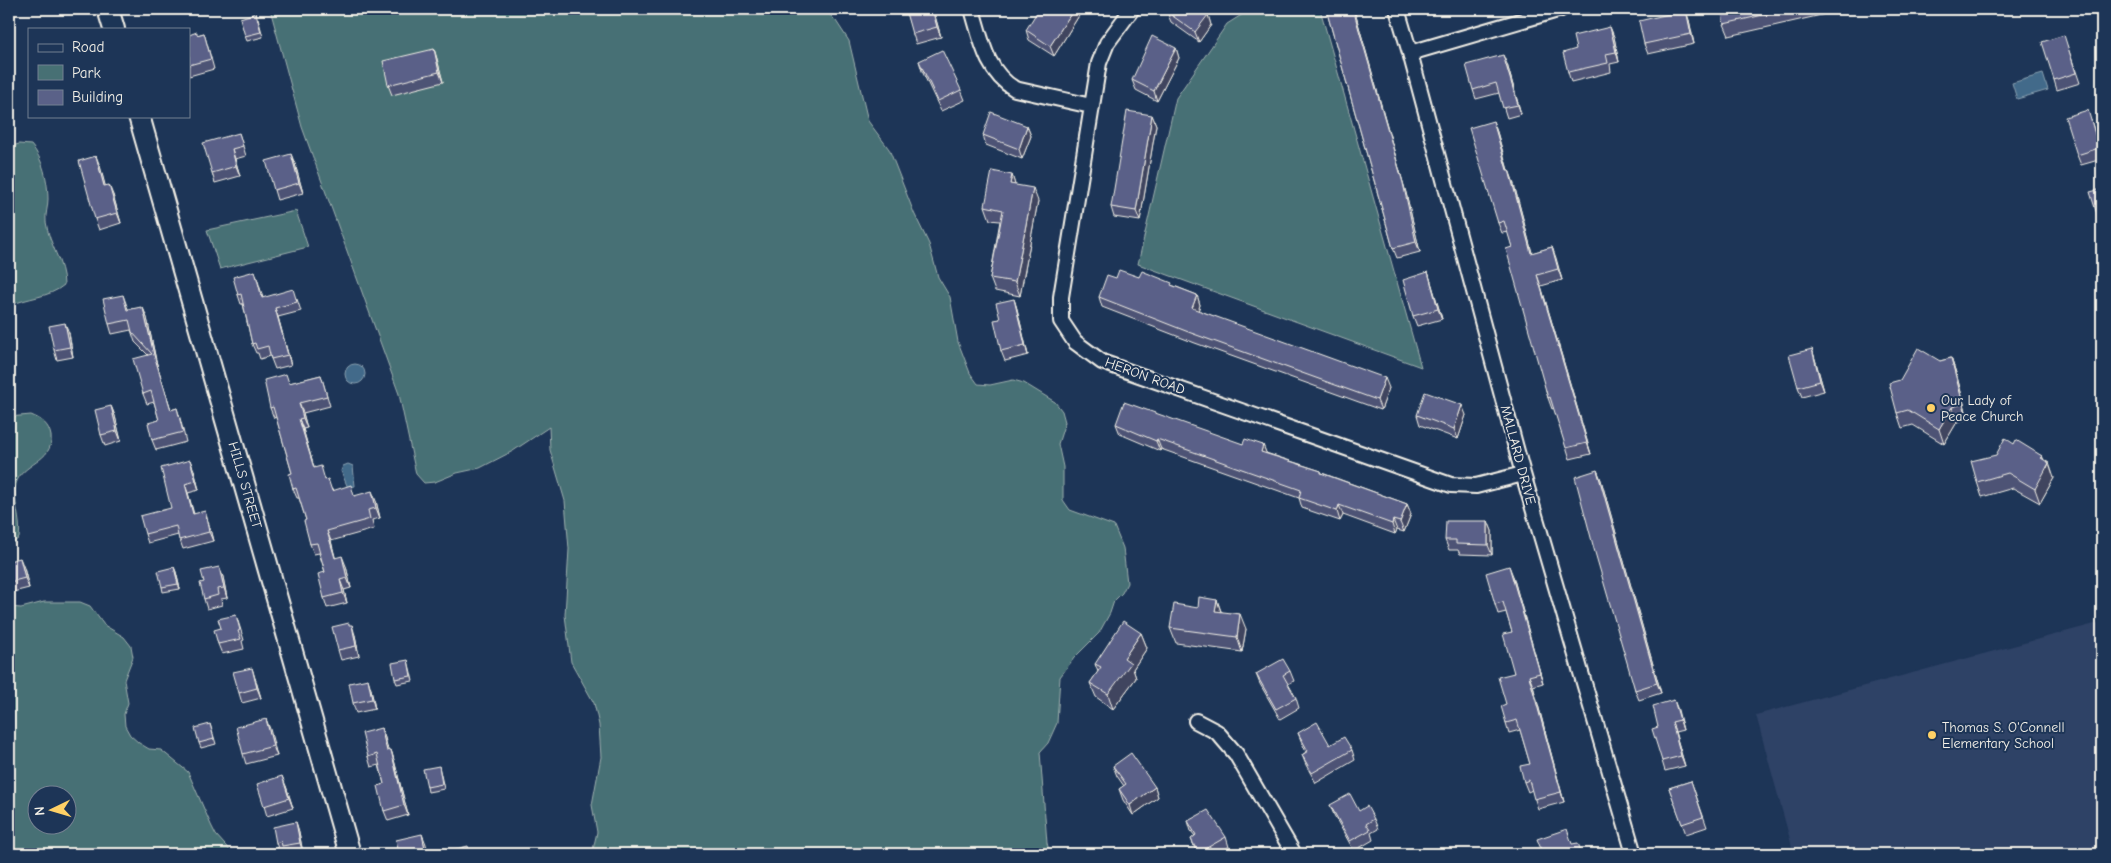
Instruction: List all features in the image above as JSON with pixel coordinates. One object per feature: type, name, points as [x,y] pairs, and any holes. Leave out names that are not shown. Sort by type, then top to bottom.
[{"type":"street","points":[[108,9],[114,28]]},
{"type":"street","points":[[972,9],[985,56],[997,76],[1015,89],[1091,106]]},
{"type":"street","name":"HERON ROAD","points":[[1132,9],[1107,43],[1099,62],[1091,106],[1061,297],[1061,321],[1075,342],[1102,362],[1451,485],[1476,486],[1523,474]]},
{"type":"street","points":[[1397,9],[1410,53],[1561,9]]},
{"type":"street","name":"MALLARD DRIVE","points":[[1410,53],[1523,474],[1634,854]]},
{"type":"street","name":"HILLS STREET","points":[[140,118],[350,854]]},
{"type":"street","points":[[1196,721],[1217,732],[1236,754],[1294,854]]},
{"type":"shaded area","points":[[2043,74],[2048,90],[2017,99],[2012,83]]},
{"type":"shaded area","points":[[355,364],[362,367],[365,374],[362,381],[355,384],[348,381],[345,374],[348,367]]},
{"type":"shaded area","points":[[348,464],[353,466],[355,486],[348,488],[341,471],[343,466]]},
{"type":"shaded area","name":"Thomas S. O'Connell Elementary School","points":[[2102,622],[2102,854],[1794,854],[1756,715]]},
{"type":"green space","points":[[270,9],[824,9],[836,21],[849,41],[868,121],[889,149],[914,213],[929,244],[938,277],[950,297],[958,342],[970,373],[978,384],[990,385],[1013,380],[1024,383],[1055,402],[1062,411],[1065,422],[1058,444],[1063,467],[1063,500],[1070,510],[1114,526],[1123,548],[1127,583],[1122,593],[1114,601],[1099,633],[1074,658],[1060,677],[1057,723],[1048,743],[1040,752],[1047,843],[1050,854],[592,854],[597,832],[592,805],[601,757],[599,725],[594,703],[571,662],[565,615],[569,549],[565,501],[550,450],[549,427],[513,451],[480,468],[457,473],[435,482],[424,483],[416,474],[399,394],[302,127]]},
{"type":"green space","points":[[1251,9],[1320,9],[1421,367],[1138,264],[1176,98],[1227,24]]},
{"type":"green space","points":[[19,144],[31,145],[39,157],[44,170],[48,192],[46,222],[62,269],[64,285],[45,295],[9,306],[9,147]]},
{"type":"green space","points":[[296,211],[308,247],[220,269],[207,230]]},
{"type":"green space","points":[[31,415],[46,425],[51,436],[51,445],[43,457],[24,471],[16,484],[15,497],[20,531],[19,538],[9,546],[9,417]]},
{"type":"green space","points":[[44,602],[80,602],[90,606],[104,625],[124,637],[131,646],[133,657],[124,680],[128,703],[124,714],[125,726],[130,735],[139,743],[149,749],[161,750],[188,772],[216,835],[233,854],[9,854],[9,607],[21,608]]},
{"type":"building","points":[[905,9],[932,9],[937,27],[912,34]]},
{"type":"building","points":[[1043,9],[1074,9],[1050,46],[1026,30],[1037,12],[1040,14]]},
{"type":"building","points":[[1170,9],[1202,9],[1208,15],[1195,32],[1167,12]]},
{"type":"building","points":[[1326,9],[1353,9],[1403,183],[1416,242],[1393,248]]},
{"type":"building","points":[[1721,9],[1789,9],[1724,24]]},
{"type":"building","points":[[1686,10],[1691,34],[1644,44],[1639,21]]},
{"type":"building","points":[[256,13],[261,32],[245,36],[240,18]]},
{"type":"building","points":[[1610,27],[1616,52],[1606,54],[1608,63],[1568,72],[1563,53],[1576,49],[1573,36]]},
{"type":"building","points":[[197,32],[197,35],[204,33],[211,59],[190,65],[190,35]]},
{"type":"building","points":[[2064,35],[2076,73],[2054,80],[2042,42]]},
{"type":"building","points":[[1152,36],[1176,48],[1154,91],[1132,80]]},
{"type":"building","points":[[434,49],[439,72],[388,85],[383,61]]},
{"type":"building","points":[[942,50],[961,90],[938,101],[919,61]]},
{"type":"building","points":[[1503,55],[1518,105],[1503,108],[1496,83],[1473,90],[1466,65]]},
{"type":"building","points":[[2088,110],[2099,148],[2077,155],[2065,117]]},
{"type":"building","points":[[1127,111],[1152,115],[1136,211],[1111,207]]},
{"type":"building","points":[[991,112],[1027,126],[1019,149],[983,135]]},
{"type":"building","points":[[1493,121],[1507,170],[1509,170],[1531,253],[1552,247],[1558,269],[1537,275],[1587,443],[1566,448],[1550,397],[1548,398],[1506,249],[1512,247],[1504,221],[1498,223],[1469,128]]},
{"type":"building","points":[[239,133],[243,146],[232,149],[236,166],[212,173],[203,143]]},
{"type":"building","points":[[291,154],[299,183],[274,190],[266,161]]},
{"type":"building","points":[[96,156],[104,186],[109,185],[117,213],[95,219],[79,161]]},
{"type":"building","points":[[992,171],[1012,175],[1010,184],[1033,188],[1015,282],[990,278],[1003,210],[985,206]]},
{"type":"building","points":[[2102,189],[2102,230],[2090,192]]},
{"type":"building","points":[[1119,270],[1139,277],[1142,271],[1172,283],[1171,285],[1197,295],[1192,308],[1385,378],[1377,400],[1191,333],[1099,297],[1107,275],[1116,278]]},
{"type":"building","points":[[255,271],[262,298],[293,289],[297,302],[275,308],[288,355],[271,359],[268,346],[257,349],[255,343],[252,344],[241,294],[238,295],[233,277]]},
{"type":"building","points":[[1428,272],[1438,309],[1413,316],[1403,280]]},
{"type":"building","points":[[123,295],[127,310],[143,308],[154,355],[171,410],[177,408],[183,432],[152,440],[148,423],[159,420],[151,391],[143,394],[133,359],[152,354],[132,332],[129,320],[109,324],[103,299]]},
{"type":"building","points":[[1014,299],[1025,345],[1001,351],[994,320],[1000,319],[996,303]]},
{"type":"building","points":[[65,323],[70,347],[54,350],[49,326]]},
{"type":"building","name":"Our Lady of Peace Church","points":[[1918,348],[1940,361],[1951,358],[1963,404],[1952,407],[1939,429],[1908,410],[1897,413],[1889,383],[1900,380]]},
{"type":"building","points":[[1812,349],[1820,381],[1798,387],[1789,355]]},
{"type":"building","points":[[286,374],[289,383],[321,375],[327,396],[299,403],[303,418],[299,419],[314,468],[321,466],[325,480],[328,479],[332,491],[351,485],[354,496],[372,491],[376,508],[368,510],[370,519],[327,531],[335,558],[342,556],[347,578],[340,580],[343,593],[324,598],[318,574],[325,572],[317,543],[310,544],[304,521],[306,520],[296,488],[293,489],[289,474],[292,473],[273,407],[270,408],[264,380]]},
{"type":"building","points":[[1425,392],[1462,405],[1454,429],[1417,415]]},
{"type":"building","points":[[1124,402],[1243,444],[1245,439],[1263,445],[1261,452],[1321,471],[1321,473],[1407,504],[1400,522],[1393,520],[1392,524],[1339,505],[1337,511],[1299,498],[1301,490],[1157,439],[1156,441],[1116,424]]},
{"type":"building","points":[[111,406],[117,431],[101,435],[95,410]]},
{"type":"building","points":[[2005,438],[2014,444],[2016,440],[2042,456],[2041,458],[2049,463],[2035,489],[2008,473],[1977,482],[1971,461],[1996,455]]},
{"type":"building","points":[[190,460],[196,481],[185,484],[193,514],[205,511],[209,532],[179,540],[176,526],[145,534],[140,516],[171,508],[161,468]]},
{"type":"building","points":[[1597,470],[1657,683],[1635,690],[1575,477]]},
{"type":"building","points":[[1446,521],[1488,521],[1488,545],[1456,544],[1456,540],[1445,540]]},
{"type":"building","points":[[20,558],[25,578],[10,582],[9,561]]},
{"type":"building","points":[[1509,566],[1540,673],[1529,676],[1561,792],[1534,799],[1529,780],[1524,782],[1520,766],[1530,764],[1517,720],[1506,723],[1501,706],[1506,704],[1498,677],[1514,673],[1503,634],[1512,632],[1503,602],[1495,604],[1486,573]]},
{"type":"building","points":[[174,567],[178,584],[162,587],[158,571]]},
{"type":"building","points":[[219,567],[224,588],[217,589],[218,595],[204,599],[200,583],[204,582],[201,571]]},
{"type":"building","points":[[1199,597],[1217,600],[1215,611],[1240,614],[1237,637],[1170,628],[1174,604],[1198,608]]},
{"type":"building","points":[[236,615],[241,639],[218,644],[214,630],[221,628],[218,619]]},
{"type":"building","points":[[1123,621],[1141,633],[1124,658],[1131,663],[1108,694],[1090,683],[1101,667],[1095,664]]},
{"type":"building","points":[[349,623],[349,625],[352,625],[356,646],[338,650],[332,627]]},
{"type":"building","points":[[1283,659],[1290,671],[1283,675],[1296,698],[1276,709],[1256,674]]},
{"type":"building","points":[[408,660],[411,676],[395,679],[392,663]]},
{"type":"building","points":[[252,668],[257,688],[239,693],[233,672]]},
{"type":"building","points":[[368,679],[372,699],[353,703],[349,683]]},
{"type":"building","points":[[1674,700],[1680,720],[1672,722],[1681,756],[1662,761],[1652,729],[1658,727],[1653,706]]},
{"type":"building","points":[[266,719],[273,746],[243,754],[236,727]]},
{"type":"building","points":[[1317,722],[1330,745],[1344,737],[1352,750],[1312,773],[1302,755],[1308,751],[1298,733]]},
{"type":"building","points":[[210,724],[214,739],[199,743],[195,728]]},
{"type":"building","points":[[381,728],[387,751],[391,750],[404,805],[384,811],[378,786],[384,784],[377,754],[368,757],[362,733]]},
{"type":"building","points":[[1131,753],[1155,787],[1130,805],[1119,789],[1126,784],[1113,766]]},
{"type":"building","points":[[439,766],[442,784],[427,787],[423,769]]},
{"type":"building","points":[[282,776],[289,798],[264,806],[257,784]]},
{"type":"building","points":[[1691,781],[1703,817],[1682,824],[1669,788]]},
{"type":"building","points":[[1350,794],[1359,811],[1367,806],[1374,819],[1366,824],[1370,830],[1350,841],[1330,805]]},
{"type":"building","points":[[1208,810],[1226,837],[1198,853],[1191,839],[1196,835],[1188,821]]},
{"type":"building","points":[[296,822],[300,843],[282,846],[281,841],[276,843],[273,827]]},
{"type":"building","points":[[1567,829],[1572,844],[1578,843],[1582,854],[1543,854],[1537,839]]},
{"type":"building","points":[[422,834],[426,854],[399,854],[396,840]]},
{"type":"building","points":[[468,846],[470,854],[454,854],[453,850]]},
{"type":"place","name":"Our Lady of Peace Church","points":[[1931,408]]},
{"type":"place","name":"Thomas S. O'Connell Elementary School","points":[[1932,735]]}]
